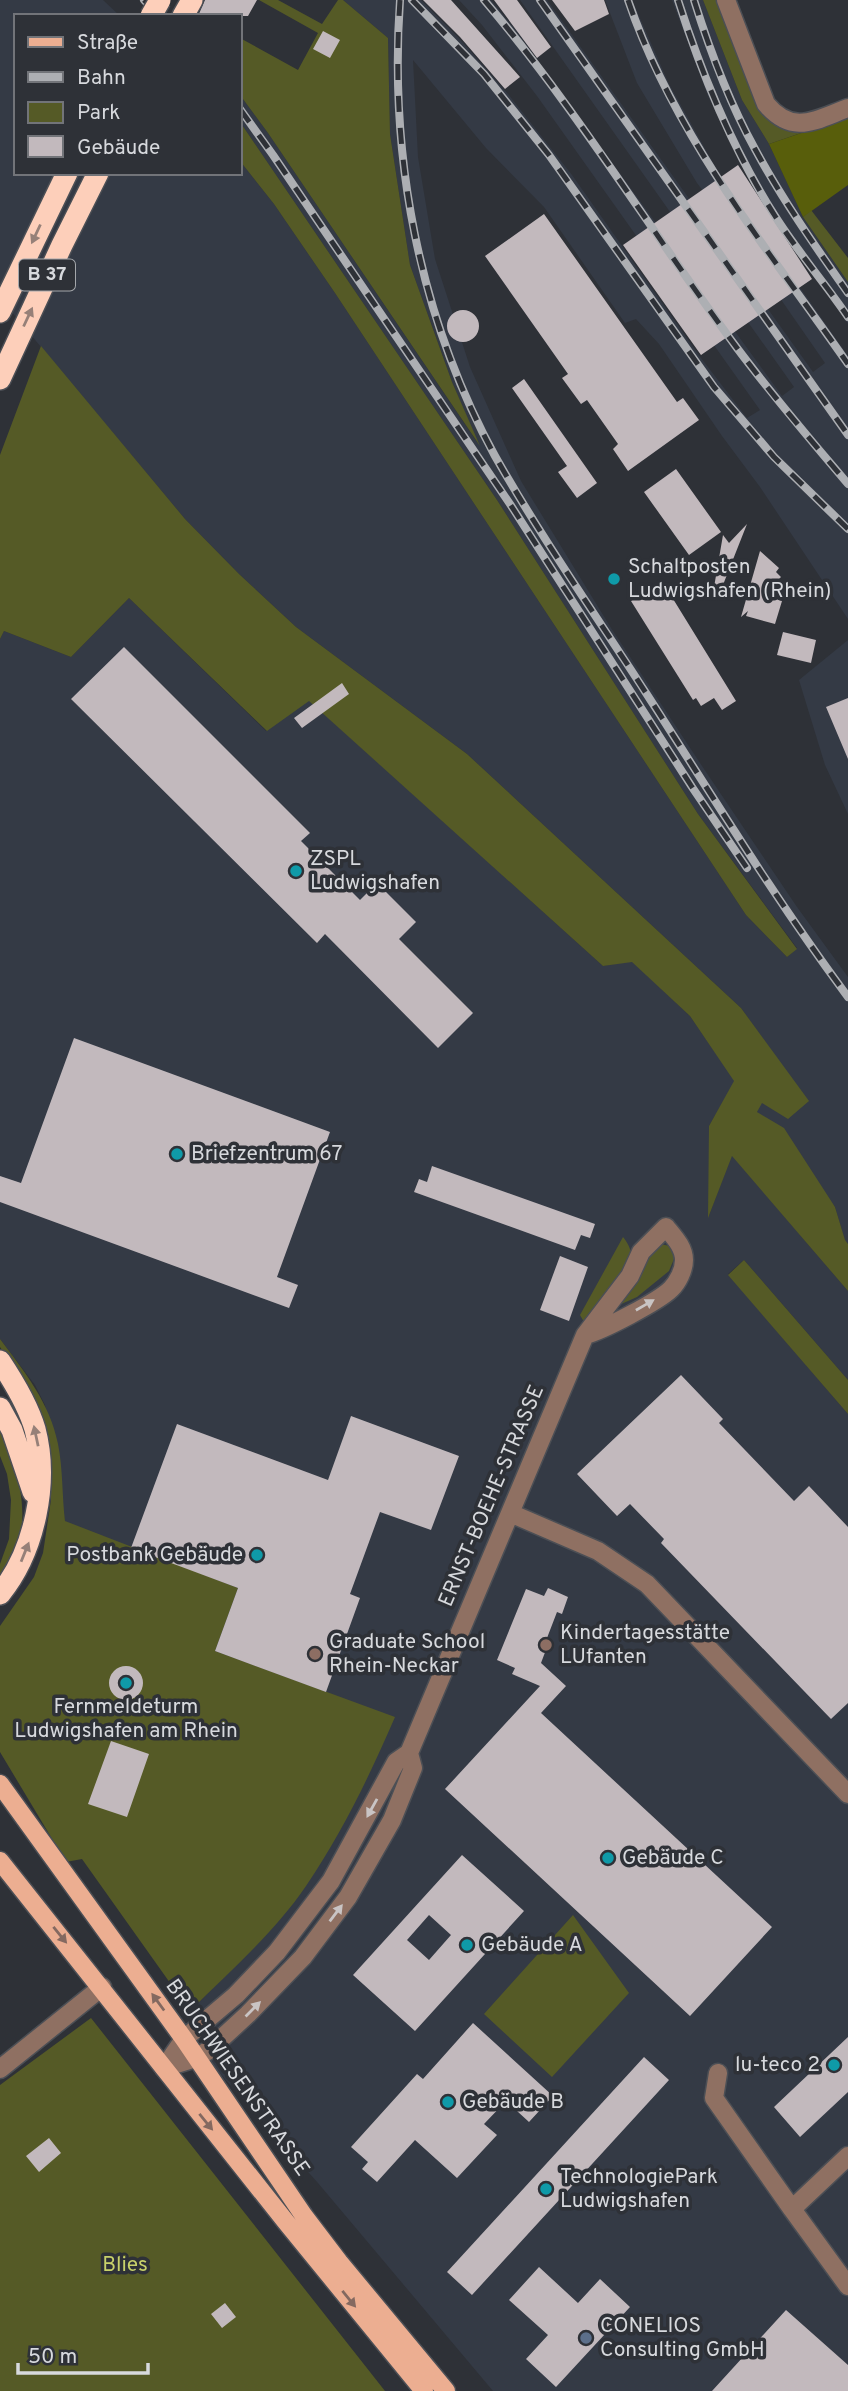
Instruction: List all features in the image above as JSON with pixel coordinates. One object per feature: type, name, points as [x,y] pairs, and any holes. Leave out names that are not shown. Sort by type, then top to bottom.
[{"type":"highway","name":"B 37","points":[[0,312],[66,175]]},
{"type":"highway","name":"B 37","points":[[0,379],[96,175]]},
{"type":"highway","points":[[0,1361],[17,1389],[34,1428],[41,1461],[33,1531],[24,1556],[0,1594]]},
{"type":"highway","points":[[0,1408],[12,1430],[37,1504]]},
{"type":"main road","name":"BRUCHWIESENSTRASSE","points":[[0,1784],[184,2039],[311,2226],[446,2391]]},
{"type":"main road","points":[[0,1861],[424,2391]]},
{"type":"street","points":[[726,0],[766,104],[775,115],[789,123],[804,125],[848,108]]},
{"type":"street","name":"ERNST-BOEHE-STRASSE","points":[[164,2068],[184,2039],[236,1995],[277,1952],[331,1881],[396,1762],[409,1753],[585,1335],[630,1276],[641,1252],[666,1227],[682,1249],[684,1261],[680,1276],[670,1290],[600,1331],[585,1335]]},
{"type":"street","points":[[510,1513],[598,1550],[647,1584],[848,1794]]},
{"type":"street","name":"ERNST-BOEHE-STRASSE","points":[[164,2068],[197,2059],[209,2050],[295,1967],[348,1897],[392,1820],[413,1768],[409,1753]]},
{"type":"street","points":[[0,2069],[102,1987]]},
{"type":"street","points":[[718,2073],[714,2098],[848,2286]]},
{"type":"street","points":[[792,2209],[848,2156]]},
{"type":"shaded area","points":[[0,0],[103,0],[118,14],[14,14],[14,175],[242,175],[242,164],[274,204],[335,293],[746,915],[787,957],[797,948],[698,814],[497,500],[242,125],[242,98],[477,442],[452,382],[410,265],[390,134],[388,38],[343,0],[421,0],[508,94],[572,175],[701,358],[747,418],[760,410],[537,96],[459,0],[491,0],[514,28],[782,396],[794,387],[520,0],[547,0],[813,372],[825,363],[697,183],[637,83],[605,0],[632,0],[669,84],[718,172],[788,276],[801,289],[848,356],[848,619],[760,487],[659,344],[636,319],[625,323],[544,207],[486,148],[413,60],[418,157],[435,259],[470,367],[521,481],[611,628],[797,907],[848,977],[848,1244],[835,1207],[757,1112],[776,1057],[741,1008],[467,754],[296,627],[239,574],[185,519],[0,298]]},
{"type":"shaded area","points":[[672,0],[703,0],[742,100],[769,144],[803,217],[848,282],[848,324],[736,153],[708,96]]},
{"type":"shaded area","points":[[129,598],[266,731],[309,700],[603,966],[632,961],[690,1016],[735,1081],[709,1126],[709,1215],[732,1155],[848,1291],[848,1380],[744,1260],[728,1274],[848,1414],[848,2391],[493,2391],[318,2183],[207,2059],[190,2011],[265,1936],[65,1521],[45,1405],[35,1385],[0,1339],[0,639],[4,631],[71,657]]},
{"type":"shaded area","points":[[848,640],[848,814],[825,765],[799,680]]},
{"type":"green space","points":[[259,0],[278,0],[322,24],[338,0],[343,0],[388,38],[390,134],[410,265],[452,382],[480,446],[242,98],[242,39],[298,70],[318,33]]},
{"type":"green space","points":[[703,0],[735,0],[774,101],[786,109],[801,133],[769,144],[742,100]]},
{"type":"green space","points":[[848,117],[848,185],[803,217],[769,144]]},
{"type":"green space","points":[[242,125],[497,500],[698,814],[797,949],[787,957],[746,915],[274,204],[242,164]]},
{"type":"green space","points":[[811,210],[848,258],[848,282],[803,217]]},
{"type":"green space","points":[[41,346],[185,519],[239,574],[296,627],[467,754],[741,1008],[809,1101],[788,1119],[762,1103],[757,1112],[784,1128],[835,1207],[848,1244],[848,1291],[732,1156],[708,1218],[709,1126],[734,1081],[690,1016],[632,962],[603,966],[309,701],[267,731],[129,598],[71,657],[4,631],[0,639],[0,455]]},
{"type":"green space","points":[[623,1237],[631,1252],[629,1264],[584,1322],[580,1315]]},
{"type":"green space","points":[[660,1244],[670,1246],[676,1254],[669,1271],[637,1297],[610,1309],[643,1261]]},
{"type":"green space","points":[[744,1260],[848,1380],[848,1414],[728,1275]]},
{"type":"green space","points":[[0,1339],[35,1388],[54,1429],[61,1463],[65,1521],[238,1588],[215,1651],[395,1717],[355,1803],[306,1886],[266,1936],[190,2011],[82,1859],[66,1862],[0,1752],[0,1626],[34,1577],[43,1553],[51,1500],[47,1452],[27,1389],[0,1347]]},
{"type":"green space","points":[[0,1425],[19,1483],[22,1514],[18,1544],[0,1579],[0,1564],[9,1539],[11,1500],[7,1474],[0,1456]]},
{"type":"green space","points":[[573,1915],[629,1993],[552,2077],[484,2014]]},
{"type":"green space","name":"Blies","points":[[91,2018],[385,2391],[0,2391],[0,2085]]},
{"type":"building","points":[[205,0],[257,0],[248,16],[199,14]]},
{"type":"building","points":[[423,0],[451,0],[520,77],[505,89],[460,37]]},
{"type":"building","points":[[494,0],[517,0],[551,47],[537,58]]},
{"type":"building","points":[[552,0],[604,0],[609,14],[575,31]]},
{"type":"building","points":[[323,31],[340,40],[330,58],[313,49]]},
{"type":"building","points":[[738,165],[812,279],[701,355],[623,245]]},
{"type":"building","points":[[544,214],[677,402],[683,398],[699,420],[628,471],[613,449],[618,444],[587,400],[581,404],[562,378],[568,374],[485,256]]},
{"type":"building","points":[[463,310],[474,315],[479,326],[474,337],[463,342],[452,337],[447,326],[452,315]]},
{"type":"building","points":[[524,379],[597,483],[577,498],[558,472],[567,466],[512,388]]},
{"type":"building","points":[[676,469],[721,532],[689,555],[644,492]]},
{"type":"building","points":[[747,524],[719,595],[713,593],[723,535],[729,543]]},
{"type":"building","points":[[760,551],[779,568],[776,572],[781,577],[763,595],[782,601],[775,624],[746,616],[748,611],[741,617]]},
{"type":"building","points":[[662,581],[736,701],[722,710],[714,698],[701,706],[696,698],[693,700],[631,601]]},
{"type":"building","points":[[783,632],[816,640],[811,663],[777,655]]},
{"type":"building","name":"ZSPL Ludwigshafen","points":[[124,647],[310,833],[301,841],[360,900],[377,883],[416,922],[399,939],[473,1013],[438,1048],[325,934],[317,943],[71,699]]},
{"type":"building","points":[[342,683],[349,694],[302,728],[294,718]]},
{"type":"building","points":[[848,698],[848,759],[826,707]]},
{"type":"building","name":"Briefzentrum 67","points":[[74,1038],[330,1132],[277,1277],[298,1285],[289,1308],[0,1202],[0,1176],[21,1183]]},
{"type":"building","points":[[432,1166],[595,1224],[590,1238],[581,1235],[575,1250],[414,1192],[419,1179],[427,1182]]},
{"type":"building","points":[[560,1256],[588,1267],[569,1321],[540,1310]]},
{"type":"building","points":[[681,1375],[723,1419],[719,1423],[794,1501],[809,1486],[848,1527],[848,1703],[831,1719],[661,1543],[664,1539],[630,1504],[617,1516],[577,1474]]},
{"type":"building","name":"Postbank Gebäude","points":[[351,1416],[459,1456],[431,1530],[380,1512],[350,1594],[360,1598],[326,1692],[215,1651],[238,1588],[131,1548],[177,1424],[328,1480]]},
{"type":"building","name":"Gebäude C","points":[[548,1588],[568,1597],[562,1614],[557,1612],[541,1663],[566,1686],[541,1713],[772,1927],[690,2016],[445,1789],[540,1686],[512,1674],[515,1668],[497,1660],[526,1589],[544,1596]]},
{"type":"building","name":"Fernmeldeturm Ludwigshafen am Rhein","points":[[126,1666],[138,1671],[143,1683],[138,1695],[126,1700],[114,1695],[109,1683],[114,1671]]},
{"type":"building","points":[[111,1741],[149,1754],[127,1817],[88,1804]]},
{"type":"building","name":"Gebäude A","points":[[462,1855],[524,1911],[415,2031],[353,1975]],"holes":[[[429,1915],[451,1935],[429,1960],[407,1940]]]},
{"type":"building","name":"Gebäude B","points":[[473,2023],[553,2096],[529,2122],[506,2101],[484,2124],[497,2135],[457,2178],[415,2140],[377,2182],[362,2169],[368,2162],[351,2147],[417,2074],[423,2079]]},
{"type":"building","name":"lu-teco 2","points":[[848,2037],[848,2092],[800,2137],[774,2107]]},
{"type":"building","name":"TechnologiePark Ludwigshafen","points":[[644,2057],[669,2080],[472,2295],[447,2272]]},
{"type":"building","points":[[49,2138],[61,2153],[39,2172],[26,2156]]},
{"type":"building","points":[[539,2267],[578,2303],[600,2279],[630,2307],[556,2387],[526,2359],[548,2335],[509,2300]]},
{"type":"building","points":[[225,2303],[236,2317],[222,2328],[211,2314]]},
{"type":"building","points":[[786,2310],[848,2365],[848,2391],[712,2391]]},
{"type":"railway","points":[[144,0],[157,14]]},
{"type":"railway","points":[[400,0],[398,59],[405,177],[429,292],[469,403],[495,456],[550,546],[769,885],[848,997]]},
{"type":"railway","points":[[412,0],[484,74],[549,155],[714,387],[774,457],[848,529]]},
{"type":"railway","points":[[484,0],[583,128],[737,348],[848,484]]},
{"type":"railway","points":[[540,0],[848,435]]},
{"type":"railway","points":[[628,0],[647,50],[696,144],[848,364]]},
{"type":"railway","points":[[678,0],[708,84],[746,165],[784,229],[848,317]]},
{"type":"railway","points":[[694,0],[721,76],[765,168],[848,293]]},
{"type":"railway","points":[[242,112],[510,504],[747,868]]},
{"type":"place","name":"Schaltposten Ludwigshafen (Rhein)","points":[[614,579]]},
{"type":"place","name":"ZSPL Ludwigshafen","points":[[296,871]]},
{"type":"place","name":"Briefzentrum 67","points":[[177,1154]]},
{"type":"place","name":"Postbank Gebäude","points":[[257,1555]]},
{"type":"place","name":"Kindertagesstätte LUfanten","points":[[546,1645]]},
{"type":"place","name":"Graduate School Rhein-Neckar","points":[[315,1654]]},
{"type":"place","name":"Fernmeldeturm Ludwigshafen am Rhein","points":[[126,1683]]},
{"type":"place","name":"Gebäude C","points":[[608,1858]]},
{"type":"place","name":"Gebäude A","points":[[467,1945]]},
{"type":"place","name":"lu-teco 2","points":[[834,2065]]},
{"type":"place","name":"Gebäude B","points":[[448,2102]]},
{"type":"place","name":"TechnologiePark Ludwigshafen","points":[[546,2189]]},
{"type":"place","name":"CONELIOS Consulting GmbH","points":[[586,2338]]}]
